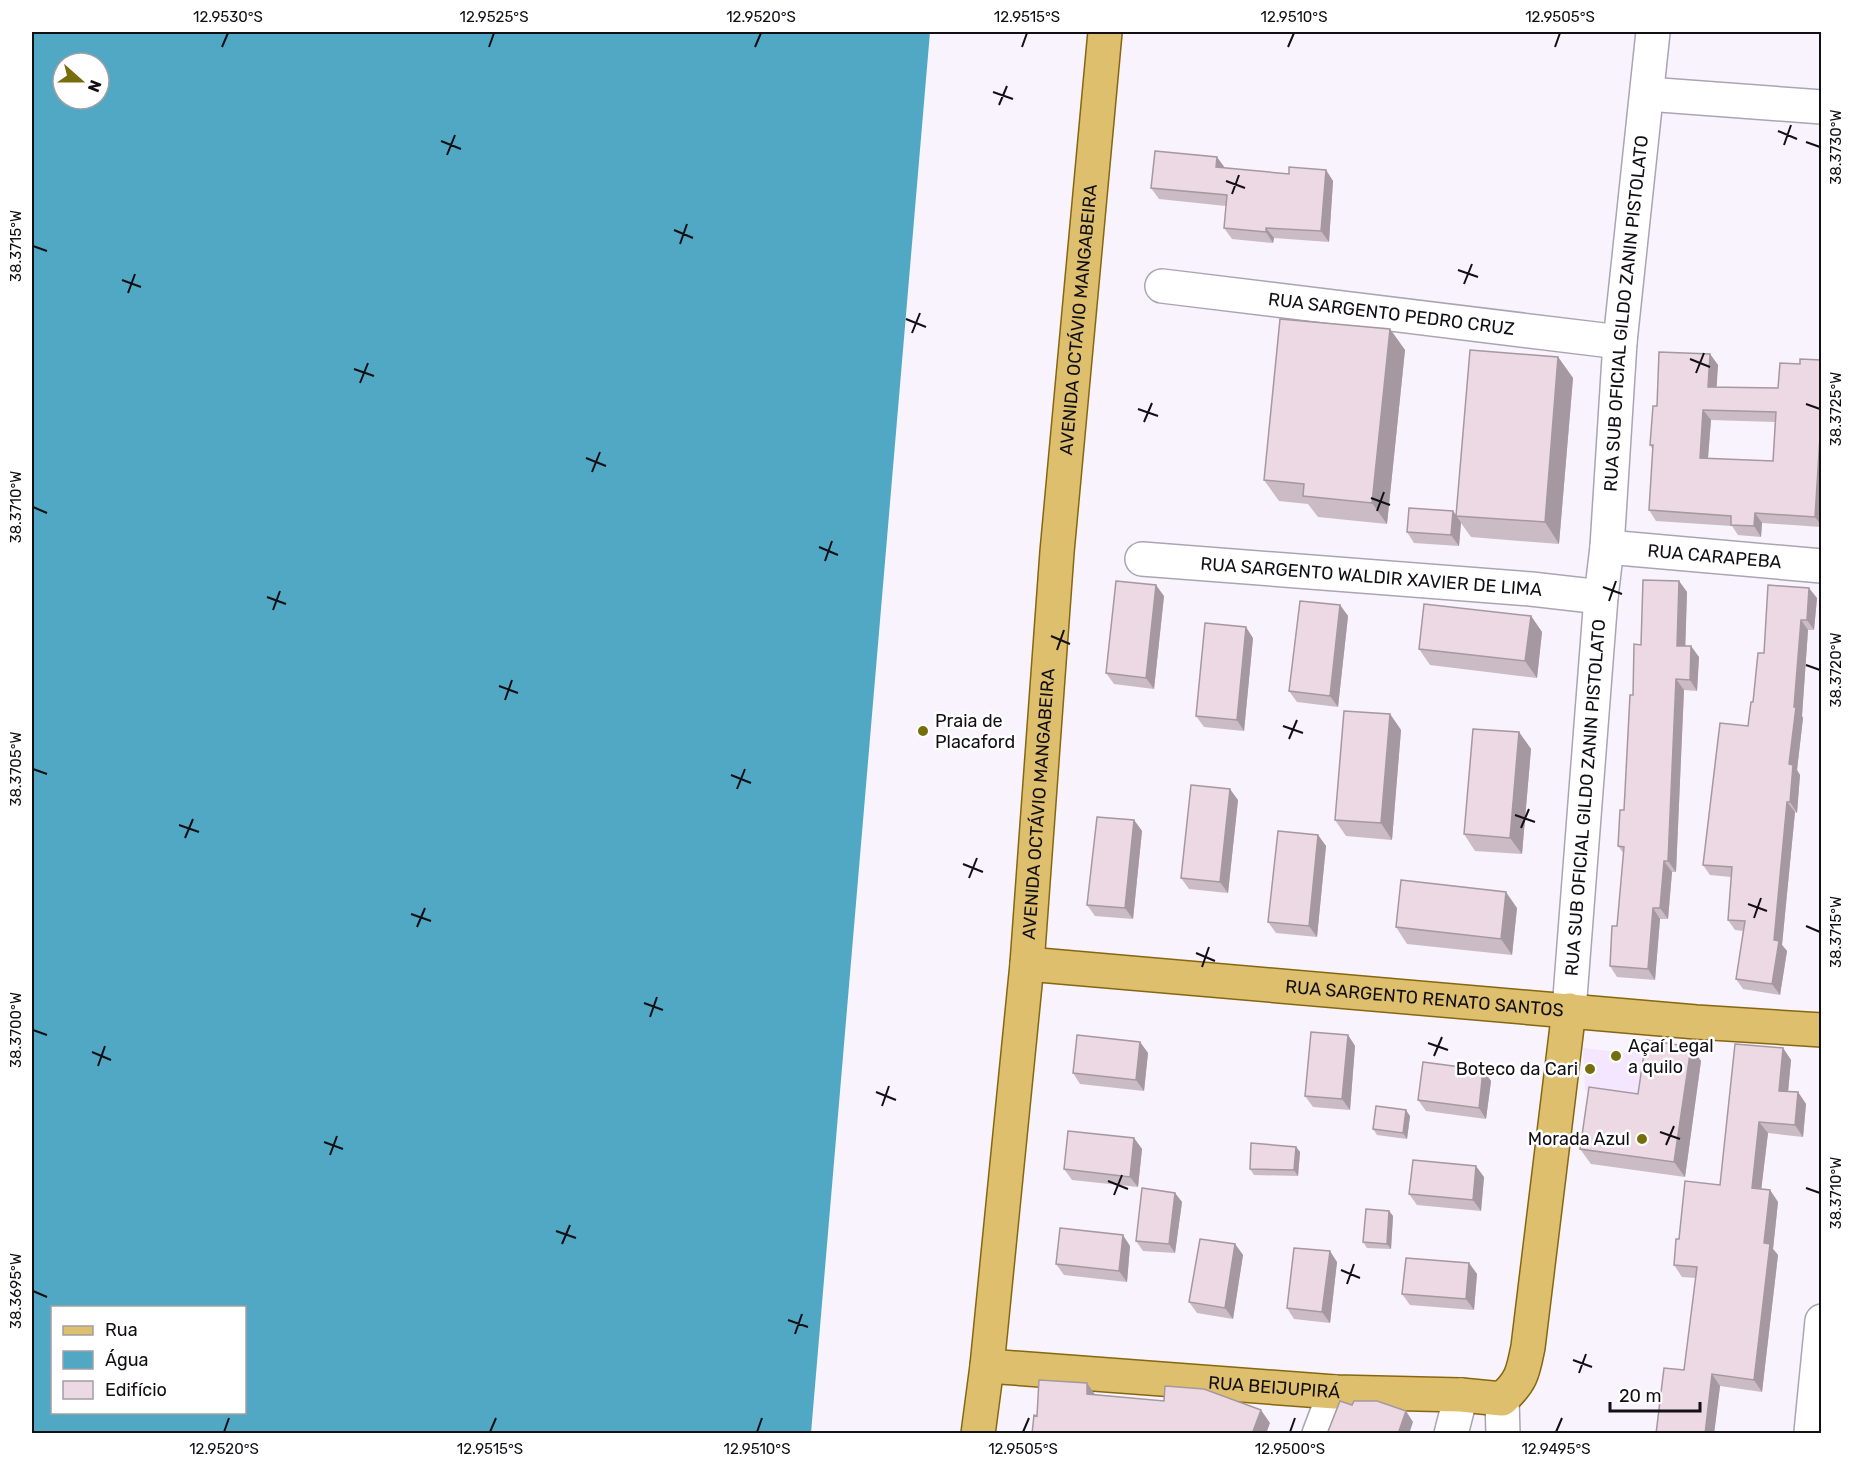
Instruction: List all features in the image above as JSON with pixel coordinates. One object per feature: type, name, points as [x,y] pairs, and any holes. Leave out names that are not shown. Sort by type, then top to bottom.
[{"type":"main road","name":"AVENIDA OCTÁVIO MANGABEIRA","points":[[978,1434],[987,1366],[1027,964],[1057,552],[1105,32]]},
{"type":"main road","name":"RUA SARGENTO RENATO SANTOS","points":[[1027,964],[1696,1022],[1821,1030]]},
{"type":"main road","name":"RUA SUB OFICIAL GILDO ZANIN PISTOLATO","points":[[1503,1398],[1516,1386],[1523,1370],[1528,1347],[1569,1010]]},
{"type":"main road","name":"RUA BEIJUPIRÁ","points":[[987,1366],[1335,1392],[1503,1398]]},
{"type":"street","name":"RUA SUB OFICIAL GILDO ZANIN PISTOLATO","points":[[1569,1010],[1620,342],[1653,32]]},
{"type":"street","points":[[1647,94],[1821,107]]},
{"type":"street","name":"RUA SARGENTO PEDRO CRUZ","points":[[1162,286],[1620,342]]},
{"type":"street","name":"RUA CARAPEBA","points":[[1606,547],[1821,566]]},
{"type":"street","name":"RUA SARGENTO WALDIR XAVIER DE LIMA","points":[[1142,559],[1531,589],[1601,597]]},
{"type":"street","points":[[1811,1432],[1821,1322]]},
{"type":"street","points":[[1319,1434],[1335,1392]]},
{"type":"street","points":[[1451,1434],[1461,1395]]},
{"type":"street","points":[[1503,1398],[1503,1434]]},
{"type":"shaded area","points":[[1631,1038],[1652,1043],[1644,1097],[1585,1090],[1583,1048],[1627,1053]]},
{"type":"water","points":[[32,32],[930,32],[811,1433],[32,1433]]},
{"type":"building","points":[[1155,151],[1217,157],[1216,167],[1289,174],[1289,167],[1326,170],[1321,231],[1266,228],[1266,232],[1224,228],[1227,195],[1151,188]]},
{"type":"building","points":[[1280,319],[1390,329],[1372,503],[1303,496],[1304,484],[1264,480]]},
{"type":"building","points":[[1470,350],[1558,357],[1545,522],[1456,516]]},
{"type":"building","points":[[1659,352],[1710,354],[1708,387],[1778,388],[1780,363],[1800,364],[1800,359],[1821,360],[1821,421],[1815,517],[1755,513],[1754,526],[1731,525],[1731,516],[1649,510],[1653,406],[1657,406]],"holes":[[[1703,410],[1776,412],[1773,461],[1700,458]]]},
{"type":"building","points":[[1409,508],[1453,511],[1451,535],[1407,532]]},
{"type":"building","points":[[1643,580],[1679,581],[1677,646],[1691,646],[1690,680],[1676,679],[1668,861],[1664,861],[1660,908],[1653,908],[1648,969],[1610,966],[1612,926],[1617,926],[1624,847],[1618,846],[1620,810],[1624,810],[1630,695],[1633,695],[1634,644],[1641,645]]},
{"type":"building","points":[[1116,581],[1156,585],[1146,678],[1106,673]]},
{"type":"building","points":[[1768,585],[1809,588],[1807,620],[1801,620],[1794,707],[1796,707],[1789,764],[1793,765],[1790,802],[1787,802],[1774,940],[1779,941],[1772,984],[1736,979],[1745,921],[1728,920],[1732,867],[1703,865],[1720,723],[1748,726],[1758,653],[1764,653]]},
{"type":"building","points":[[1300,601],[1340,605],[1330,696],[1289,691]]},
{"type":"building","points":[[1424,604],[1531,616],[1525,661],[1419,649]]},
{"type":"building","points":[[1205,623],[1246,627],[1237,720],[1196,716]]},
{"type":"building","points":[[1344,711],[1390,714],[1381,823],[1335,820]]},
{"type":"building","points":[[1473,729],[1519,732],[1510,838],[1464,834]]},
{"type":"building","points":[[1191,785],[1230,789],[1220,882],[1181,878]]},
{"type":"building","points":[[1097,817],[1134,820],[1125,908],[1087,905]]},
{"type":"building","points":[[1278,831],[1318,835],[1309,926],[1268,922]]},
{"type":"building","points":[[1401,880],[1506,892],[1501,939],[1396,927]]},
{"type":"building","points":[[1311,1032],[1348,1035],[1342,1099],[1305,1096]]},
{"type":"building","points":[[1077,1035],[1140,1042],[1136,1080],[1073,1073]]},
{"type":"building","points":[[1646,1040],[1691,1047],[1674,1162],[1580,1149],[1589,1087],[1638,1094]]},
{"type":"building","points":[[1735,1044],[1783,1048],[1779,1091],[1798,1092],[1795,1125],[1759,1122],[1752,1188],[1770,1190],[1764,1243],[1770,1244],[1754,1380],[1712,1374],[1705,1434],[1656,1434],[1664,1368],[1684,1370],[1697,1267],[1674,1265],[1685,1181],[1720,1185]]},
{"type":"building","points":[[1423,1062],[1483,1070],[1479,1108],[1418,1100]]},
{"type":"building","points":[[1376,1106],[1406,1110],[1403,1133],[1373,1129]]},
{"type":"building","points":[[1068,1131],[1134,1138],[1130,1177],[1064,1169]]},
{"type":"building","points":[[1251,1143],[1296,1147],[1294,1170],[1250,1169]]},
{"type":"building","points":[[1413,1160],[1476,1166],[1473,1200],[1409,1194]]},
{"type":"building","points":[[1142,1188],[1175,1193],[1169,1244],[1136,1241]]},
{"type":"building","points":[[1366,1209],[1389,1211],[1387,1244],[1363,1242]]},
{"type":"building","points":[[1060,1228],[1123,1235],[1119,1271],[1056,1264]]},
{"type":"building","points":[[1200,1239],[1235,1244],[1225,1308],[1189,1302]]},
{"type":"building","points":[[1294,1248],[1330,1251],[1322,1312],[1287,1308]]},
{"type":"building","points":[[1406,1258],[1469,1263],[1466,1299],[1402,1294]]},
{"type":"building","points":[[1039,1380],[1087,1383],[1087,1394],[1164,1401],[1165,1386],[1204,1389],[1261,1410],[1252,1434],[1032,1434],[1034,1415],[1037,1416]]},
{"type":"building","points":[[1340,1401],[1352,1405],[1354,1401],[1377,1401],[1406,1411],[1398,1434],[1327,1434]]},
{"type":"place","name":"Praia de Placaford","points":[[923,731]]},
{"type":"place","name":"Açaí Legal a quilo","points":[[1616,1056]]},
{"type":"place","name":"Boteco da Cari","points":[[1590,1069]]},
{"type":"place","name":"Morada Azul","points":[[1642,1139]]}]
